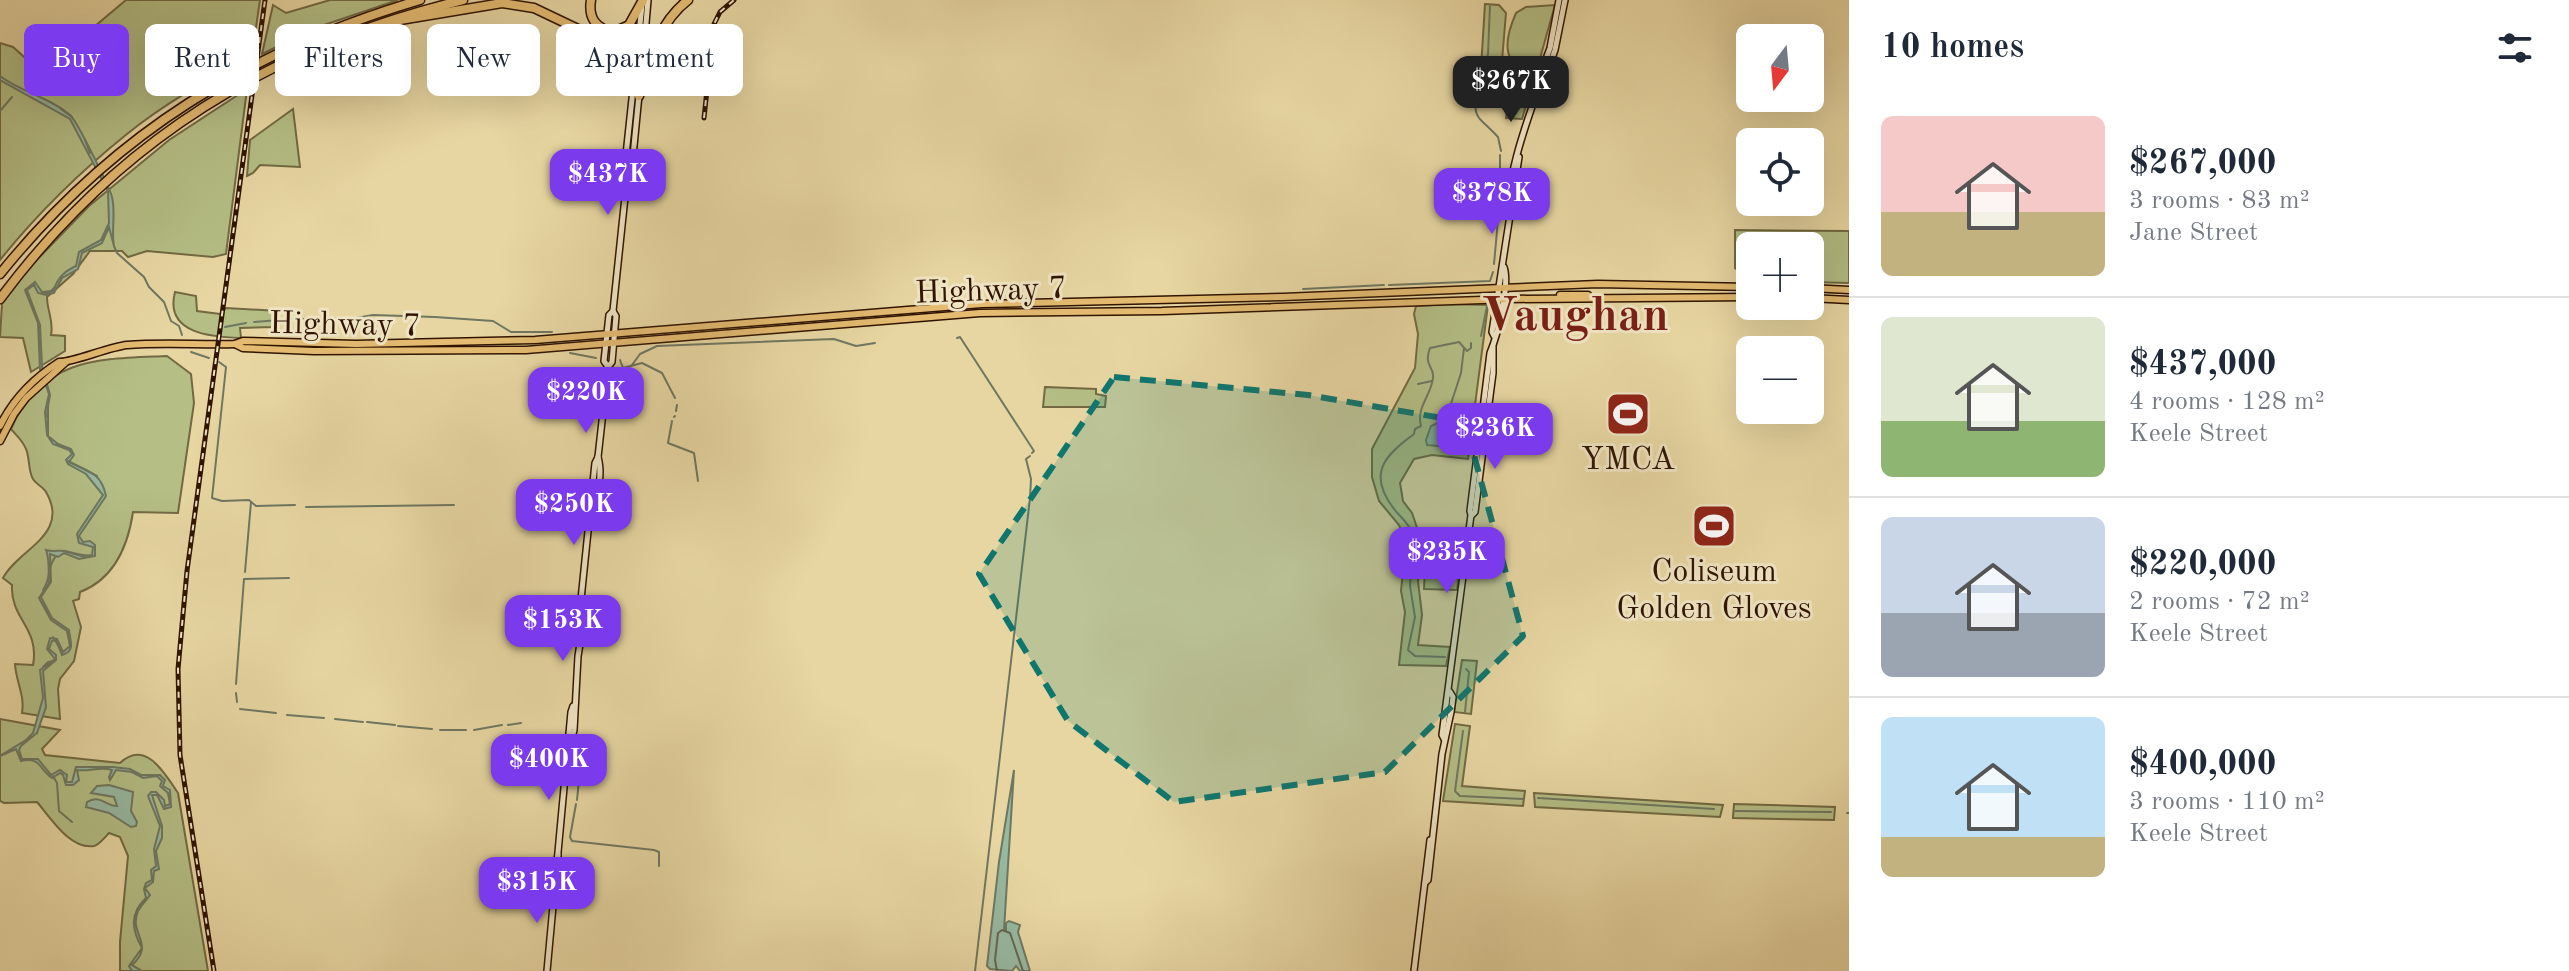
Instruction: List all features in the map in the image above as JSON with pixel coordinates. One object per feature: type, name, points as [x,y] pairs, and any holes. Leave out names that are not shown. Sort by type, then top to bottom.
[{"type":"highway","points":[[0,274],[33,233],[89,177],[177,109],[258,64],[345,25],[420,0]]},
{"type":"highway","points":[[0,299],[61,223],[91,193],[198,110],[250,79],[316,48],[382,22],[463,0]]},
{"type":"highway","points":[[591,0],[592,20],[597,26],[614,32],[629,25],[645,0]]},
{"type":"highway","points":[[666,24],[688,0]]},
{"type":"highway","points":[[382,22],[409,21],[464,7],[502,3],[534,8],[568,24]]},
{"type":"main road","points":[[643,24],[645,0]]},
{"type":"main road","points":[[1414,971],[1444,739],[1448,736],[1453,697],[1450,692],[1471,515],[1475,512],[1493,373],[1494,336],[1506,270],[1510,211],[1519,155],[1533,104],[1537,101],[1555,50],[1559,0]]},
{"type":"main road","points":[[1560,10],[1565,0]]},
{"type":"main road","points":[[547,971],[582,624],[579,619],[594,495],[598,489],[598,457],[608,367],[604,361],[616,316],[613,311],[634,96]]},
{"type":"main road","points":[[629,159],[633,156],[639,96]]},
{"type":"main road","name":"Highway 7","points":[[0,426],[17,399],[59,362],[126,345],[235,344],[243,341],[356,344],[535,340],[877,313],[1598,284],[1736,287]]},
{"type":"main road","points":[[1824,289],[1849,290]]},
{"type":"main road","points":[[1533,299],[1553,295],[1588,295]]},
{"type":"main road","name":"Highway 7","points":[[235,344],[243,348],[267,350],[522,350],[876,321],[950,310],[1162,311],[1533,299],[1736,297]]},
{"type":"main road","points":[[1824,299],[1849,300]]},
{"type":"main road","name":"Highway 7","points":[[0,441],[18,408],[38,381]]},
{"type":"highlighted area","points":[[1114,377],[1308,395],[1465,422],[1523,636],[1385,772],[1174,802],[1068,721],[979,574]]},
{"type":"green space","points":[[126,0],[260,0],[257,24],[145,24],[145,96],[182,96],[127,134],[93,163],[29,226],[0,260],[0,43],[13,47],[24,57],[24,96],[129,96],[129,24],[97,24]]},
{"type":"green space","points":[[330,0],[398,0],[327,24],[275,24],[275,48],[262,54],[273,5],[286,13]]},
{"type":"green space","points":[[1485,4],[1499,5],[1506,13],[1502,61],[1490,68],[1481,68]]},
{"type":"green space","points":[[1555,5],[1537,69],[1530,73],[1520,69],[1509,56],[1508,49],[1516,13],[1526,7]]},
{"type":"green space","points":[[1502,68],[1530,81],[1532,86],[1522,119],[1506,118],[1511,77],[1498,72]]},
{"type":"green space","points":[[236,96],[246,96],[226,254],[213,257],[147,251],[128,257],[122,251],[90,251],[73,274],[47,297],[51,335],[65,336],[65,351],[31,372],[23,338],[0,337],[2,304],[29,268],[89,206],[169,140]]},
{"type":"green space","points":[[293,109],[300,167],[260,165],[247,176],[250,140]]},
{"type":"green space","points":[[1735,230],[1849,231],[1849,283],[1824,282],[1824,232],[1736,232],[1735,268]]},
{"type":"green space","points":[[175,292],[196,296],[197,311],[220,314],[226,308],[278,311],[276,327],[240,328],[241,338],[204,334],[183,325],[177,317],[173,306]]},
{"type":"green space","points":[[1488,305],[1468,459],[1432,455],[1414,459],[1400,483],[1403,501],[1412,513],[1423,545],[1418,581],[1422,615],[1418,645],[1450,647],[1446,666],[1399,665],[1405,612],[1401,591],[1406,541],[1399,525],[1379,501],[1372,477],[1372,449],[1415,368],[1418,334],[1414,314],[1416,306]]},
{"type":"green space","points":[[167,356],[191,374],[194,403],[178,513],[133,512],[117,560],[102,579],[80,592],[79,599],[73,601],[81,627],[74,661],[60,679],[60,719],[22,713],[15,664],[33,665],[34,652],[29,632],[15,607],[12,585],[3,578],[47,530],[52,520],[52,507],[46,492],[31,476],[25,446],[11,429],[24,405],[39,387],[76,366],[119,358]]},
{"type":"green space","points":[[1045,387],[1096,389],[1096,394],[1106,396],[1105,407],[1043,407]]},
{"type":"green space","points":[[1425,565],[1460,567],[1457,590],[1424,589]]},
{"type":"green space","points":[[1462,660],[1477,661],[1471,714],[1454,712]]},
{"type":"green space","points":[[0,719],[60,730],[42,749],[45,755],[120,763],[138,755],[146,756],[160,768],[178,793],[208,971],[120,971],[128,856],[120,837],[109,833],[100,843],[85,846],[61,831],[37,802],[0,801]]},
{"type":"green space","points":[[1455,724],[1470,726],[1462,786],[1525,791],[1523,806],[1443,801]]},
{"type":"green space","points":[[1534,793],[1723,805],[1720,817],[1535,807]]},
{"type":"green space","points":[[1734,804],[1835,807],[1834,820],[1733,818]]},
{"type":"water","points":[[0,76],[24,90],[24,93],[0,80]]},
{"type":"water","points":[[29,96],[37,96],[70,115],[79,129],[110,191],[114,246],[109,227],[102,243],[82,253],[78,269],[62,278],[54,293],[38,293],[34,285],[27,290],[40,325],[42,366],[50,395],[48,436],[71,449],[74,455],[69,462],[98,478],[106,496],[79,536],[83,542],[90,541],[95,545],[95,556],[79,559],[64,553],[58,557],[50,554],[51,582],[41,597],[52,618],[69,630],[71,645],[69,651],[62,655],[56,640],[52,641],[49,649],[56,655],[56,660],[43,671],[46,707],[37,733],[19,750],[22,759],[38,759],[51,775],[60,770],[67,775],[66,782],[72,782],[76,767],[130,769],[141,775],[160,775],[165,780],[163,786],[170,790],[171,807],[164,809],[157,795],[152,795],[162,826],[162,838],[156,851],[159,869],[154,871],[153,882],[145,888],[150,895],[139,909],[136,919],[142,947],[134,922],[137,910],[146,898],[144,889],[146,883],[152,880],[151,870],[156,866],[154,849],[160,826],[148,796],[156,792],[164,800],[165,806],[170,804],[168,793],[160,786],[162,781],[157,776],[143,778],[132,772],[116,770],[110,780],[112,770],[99,769],[77,770],[79,780],[73,785],[66,785],[60,773],[52,778],[36,762],[21,761],[16,749],[0,756],[33,733],[43,698],[40,670],[55,659],[47,649],[50,638],[57,639],[63,652],[70,646],[67,631],[51,620],[39,598],[49,583],[46,550],[92,555],[93,547],[79,543],[77,534],[103,495],[86,474],[68,464],[66,460],[72,454],[69,450],[53,444],[47,435],[45,412],[49,394],[40,369],[38,323],[25,290],[35,282],[42,292],[53,291],[62,276],[76,266],[79,252],[101,240],[109,223],[108,191],[70,119]]},
{"type":"water","points":[[1446,419],[1458,422],[1461,439],[1451,447],[1427,445],[1431,426]]},
{"type":"water","points":[[1014,770],[1004,930],[1009,921],[1020,925],[1018,932],[1030,971],[1020,971],[1016,966],[1012,971],[987,966]]},
{"type":"water","points":[[109,785],[133,792],[131,811],[136,826],[131,827],[109,813],[86,807],[87,802],[96,799],[117,806],[114,797],[91,793],[97,786]]},
{"type":"water","points":[[142,948],[139,958],[132,965],[142,971],[132,971],[129,966]]},
{"type":"waterway","points":[[1484,68],[1488,54],[1490,5]]},
{"type":"waterway","points":[[1481,83],[1477,115],[1498,137],[1501,151]]},
{"type":"waterway","points":[[0,111],[12,97]]},
{"type":"waterway","points":[[61,109],[72,117]]},
{"type":"waterway","points":[[85,140],[90,153]]},
{"type":"waterway","points":[[1500,155],[1500,173],[1504,178]]},
{"type":"waterway","points":[[1499,211],[1502,192]]},
{"type":"waterway","points":[[1494,264],[1498,220]]},
{"type":"waterway","points":[[114,246],[117,253],[144,277],[164,302],[171,321],[179,326],[182,335]]},
{"type":"waterway","points":[[1389,285],[1490,281],[1493,272]]},
{"type":"waterway","points":[[1303,289],[1384,285]]},
{"type":"waterway","points":[[44,293],[55,287]]},
{"type":"waterway","points":[[1481,336],[1487,306]]},
{"type":"waterway","points":[[302,319],[373,315],[435,317],[493,321],[511,332],[552,332]]},
{"type":"waterway","points":[[254,322],[293,319]]},
{"type":"waterway","points":[[225,327],[246,323]]},
{"type":"waterway","points":[[957,338],[960,337],[1034,451],[1032,453]]},
{"type":"waterway","points":[[632,365],[640,354],[657,346],[834,339],[856,346],[875,343]]},
{"type":"waterway","points":[[1445,657],[1415,656],[1408,650],[1415,617],[1410,586],[1413,535],[1386,497],[1381,476],[1387,458],[1421,426],[1420,413],[1433,378],[1428,363],[1430,348],[1459,342],[1467,351],[1471,343]]},
{"type":"waterway","points":[[1446,419],[1461,373],[1464,348]]},
{"type":"waterway","points":[[191,352],[209,358]]},
{"type":"waterway","points":[[570,353],[596,358]]},
{"type":"waterway","points":[[620,360],[623,368],[642,363],[662,373],[675,398]]},
{"type":"waterway","points":[[219,362],[226,367],[212,498],[222,501],[249,500],[256,506],[295,505]]},
{"type":"waterway","points":[[1418,384],[1432,381]]},
{"type":"waterway","points":[[47,417],[48,403]]},
{"type":"waterway","points":[[676,411],[677,405]]},
{"type":"waterway","points":[[672,421],[668,443],[694,453],[698,481]]},
{"type":"waterway","points":[[975,971],[1030,498],[1031,479],[1026,459],[1030,456]]},
{"type":"waterway","points":[[68,461],[97,476]]},
{"type":"waterway","points":[[245,572],[251,502]]},
{"type":"waterway","points":[[306,507],[454,505]]},
{"type":"waterway","points":[[64,551],[85,557]]},
{"type":"waterway","points":[[43,590],[56,556]]},
{"type":"waterway","points":[[236,684],[244,579],[289,578]]},
{"type":"waterway","points":[[53,637],[59,647]]},
{"type":"waterway","points":[[43,667],[54,661]]},
{"type":"waterway","points":[[1465,712],[1469,672],[1466,669]]},
{"type":"waterway","points":[[236,693],[237,702]]},
{"type":"waterway","points":[[240,709],[276,713]]},
{"type":"waterway","points":[[287,715],[324,718]]},
{"type":"waterway","points":[[335,719],[363,722]]},
{"type":"waterway","points":[[367,722],[395,725]]},
{"type":"waterway","points":[[508,725],[521,723]]},
{"type":"waterway","points":[[474,730],[502,725]]},
{"type":"waterway","points":[[398,726],[432,729]]},
{"type":"waterway","points":[[440,730],[466,730]]},
{"type":"waterway","points":[[1463,731],[1455,791],[1460,796],[1523,799]]},
{"type":"waterway","points":[[577,753],[581,760],[577,800]]},
{"type":"waterway","points":[[53,776],[57,783],[59,811],[72,822]]},
{"type":"waterway","points":[[1538,798],[1714,809]]},
{"type":"waterway","points":[[576,804],[570,837],[572,841],[654,850],[659,852],[659,866]]},
{"type":"waterway","points":[[1735,811],[1831,812]]},
{"type":"railway","points":[[214,971],[180,755],[178,669],[187,571],[265,0]]},
{"type":"railway","points":[[704,118],[714,24],[720,12],[734,0]]},
{"type":"place","name":"YMCA","points":[[1628,414]]},
{"type":"place","name":"Coliseum Golden Gloves","points":[[1714,526]]},
{"type":"district","name":"Vaughan","points":[[1575,317]]}]
